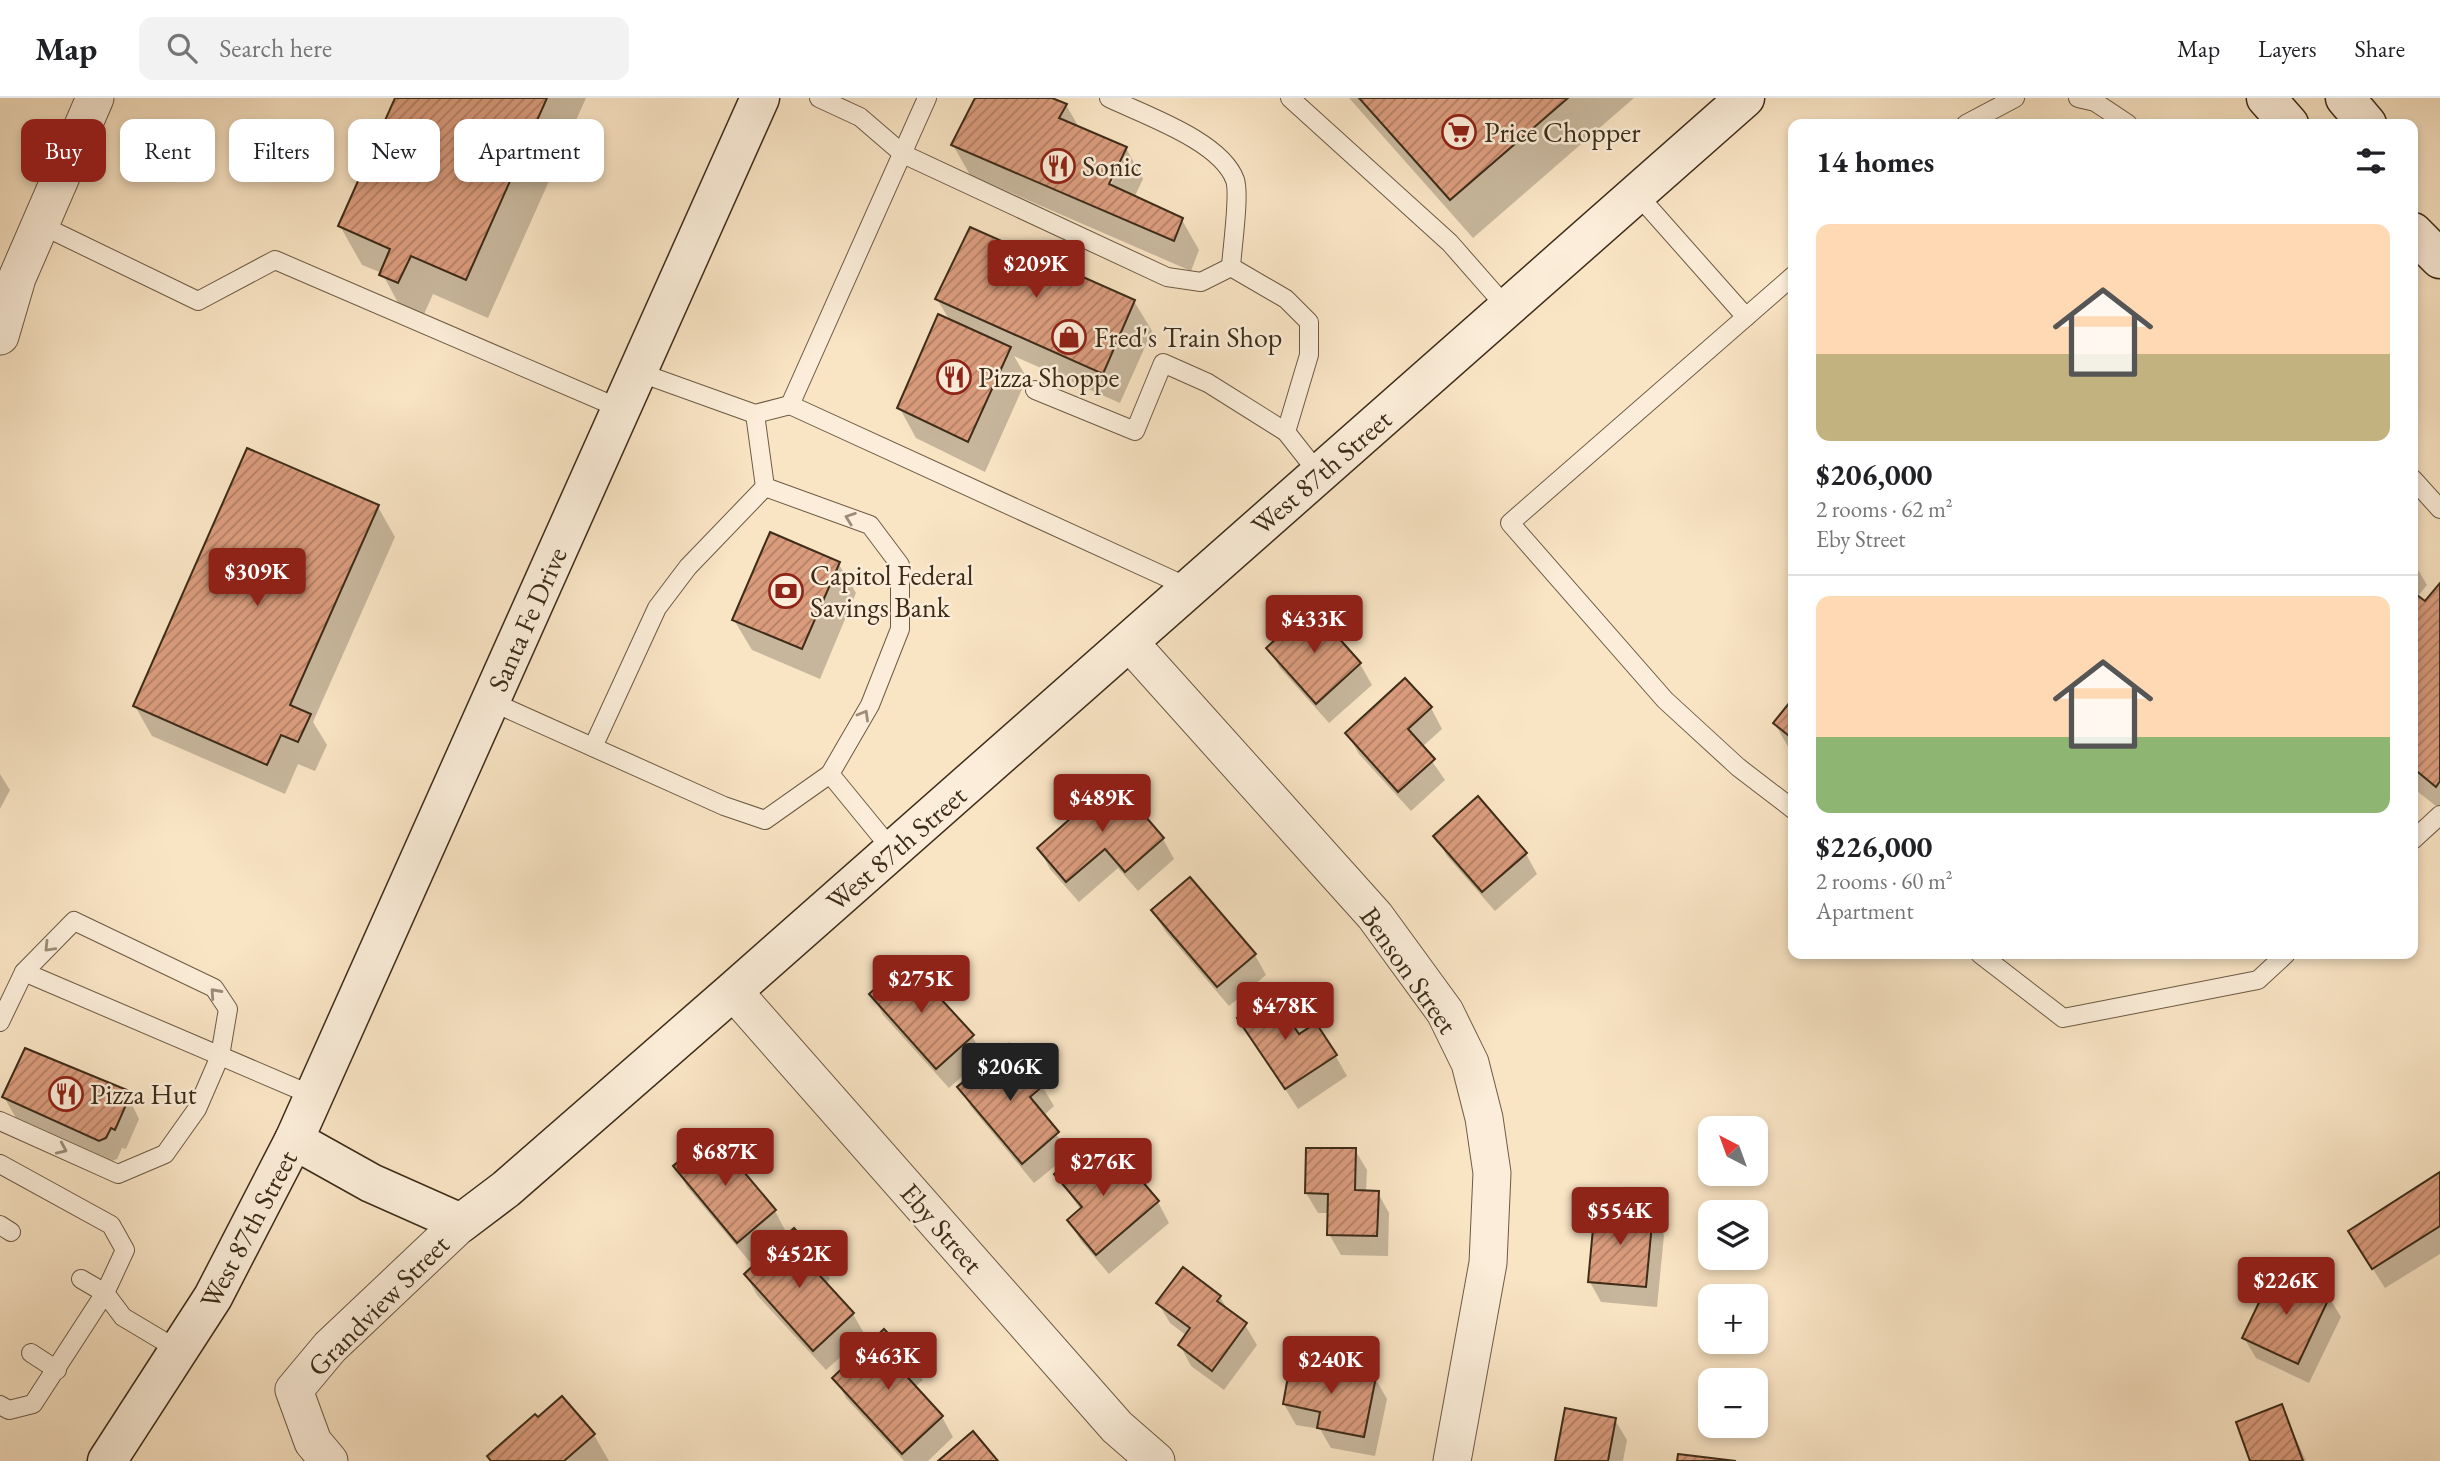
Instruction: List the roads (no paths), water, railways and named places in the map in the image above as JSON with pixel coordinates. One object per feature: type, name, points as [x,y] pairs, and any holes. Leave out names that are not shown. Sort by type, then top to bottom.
[{"type":"street","points":[[0,336],[18,278],[95,98]]},
{"type":"street","name":"Santa Fe Drive","points":[[293,1140],[761,98]]},
{"type":"street","name":"West 87th Street","points":[[107,1461],[213,1297],[293,1140],[370,1183],[461,1223],[506,1189],[733,991],[1745,98]]},
{"type":"street","points":[[2266,98],[2285,119]]},
{"type":"street","points":[[2345,98],[2363,119]]},
{"type":"street","name":"Benson Street","points":[[1129,642],[1375,916],[1445,1012],[1470,1063],[1484,1118],[1492,1173],[1489,1250],[1452,1461]]},
{"type":"street","name":"Eby Street","points":[[733,991],[1117,1427],[1156,1461]]},
{"type":"street","name":"Grandview Street","points":[[330,1461],[313,1442],[294,1390],[330,1347],[461,1223]]},
{"type":"lane","points":[[818,98],[860,117],[903,154],[1167,277],[1201,282],[1231,267]]},
{"type":"lane","points":[[790,405],[927,98]]},
{"type":"lane","points":[[1109,98],[1192,138],[1219,159],[1235,181],[1231,267]]},
{"type":"lane","points":[[1290,98],[1450,243],[1507,308]]},
{"type":"lane","points":[[1975,119],[2015,98]]},
{"type":"lane","points":[[2078,98],[2095,102],[2120,119]]},
{"type":"lane","points":[[1637,194],[1746,317]]},
{"type":"lane","points":[[41,225],[198,301],[275,260],[621,409]]},
{"type":"lane","points":[[1231,267],[1286,299],[1308,322],[1310,355],[1286,432]]},
{"type":"lane","points":[[1788,280],[1510,523],[1665,700],[1738,767],[1788,805]]},
{"type":"lane","points":[[1035,390],[1135,431],[1163,363],[1208,383],[1286,432],[1319,474]]},
{"type":"lane","points":[[638,372],[755,414],[790,405],[1190,588]]},
{"type":"lane","points":[[755,414],[765,487]]},
{"type":"lane","points":[[2418,485],[2440,509]]},
{"type":"lane","points":[[593,747],[657,608],[688,567],[765,487]]},
{"type":"lane","points":[[490,701],[724,806],[765,820],[830,774],[870,705],[900,629],[900,565],[870,525],[765,487]]},
{"type":"lane","points":[[830,774],[893,850]]},
{"type":"lane","points":[[2418,835],[2440,816]]},
{"type":"lane","points":[[0,1022],[24,972],[74,921],[214,988],[228,1009],[220,1056],[197,1109],[164,1154],[118,1174],[0,1121]]},
{"type":"lane","points":[[1986,959],[2063,1018],[2258,980],[2281,959]]},
{"type":"lane","points":[[24,972],[314,1096]]},
{"type":"lane","points":[[0,1164],[111,1225],[125,1250],[106,1293],[33,1404],[9,1410],[0,1405]]},
{"type":"lane","points":[[80,1279],[106,1293],[123,1317],[180,1350]]},
{"type":"lane","points":[[32,1353],[57,1370]]},
{"type":"place","name":"Price Chopper","points":[[1459,132]]},
{"type":"place","name":"Sonic","points":[[1058,166]]},
{"type":"place","name":"Fred's Train Shop","points":[[1069,337]]},
{"type":"place","name":"Pizza Shoppe","points":[[954,377]]},
{"type":"place","name":"Capitol Federal Savings Bank","points":[[786,591]]},
{"type":"place","name":"Pizza Hut","points":[[66,1094]]}]
